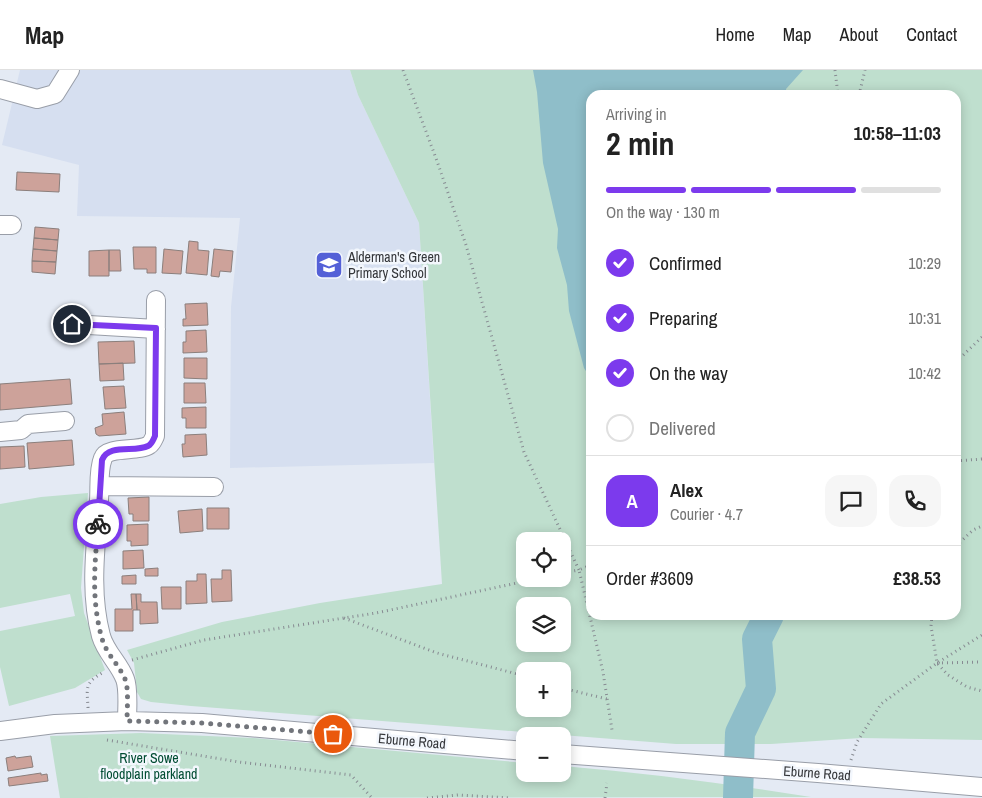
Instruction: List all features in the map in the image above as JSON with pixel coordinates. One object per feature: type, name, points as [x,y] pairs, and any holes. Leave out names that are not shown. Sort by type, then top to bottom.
[{"type":"street","points":[[0,89],[37,99],[55,94],[70,70]]},
{"type":"street","points":[[127,721],[126,681],[118,664],[105,647],[95,607],[93,586],[102,460],[104,455],[110,452],[147,446],[155,436],[156,300]]},
{"type":"street","points":[[72,324],[156,328]]},
{"type":"street","points":[[0,432],[21,430],[28,424],[65,421]]},
{"type":"street","points":[[100,486],[214,487]]},
{"type":"street","name":"Eburne Road","points":[[0,731],[88,722],[202,723],[516,750]]},
{"type":"street","name":"Eburne Road","points":[[571,755],[982,787]]},
{"type":"path","points":[[402,70],[437,161],[466,245],[524,452],[579,570],[586,600]]},
{"type":"path","points":[[835,70],[837,90]]},
{"type":"path","points":[[860,90],[865,70]]},
{"type":"path","points":[[961,357],[982,337]]},
{"type":"path","points":[[961,461],[982,459]]},
{"type":"path","points":[[961,541],[973,530],[982,526]]},
{"type":"path","points":[[571,571],[586,567]]},
{"type":"path","points":[[88,722],[87,686],[94,678],[118,664],[204,640],[376,613],[516,583]]},
{"type":"path","points":[[343,618],[438,653],[516,674]]},
{"type":"path","points":[[591,620],[603,672],[612,730]]},
{"type":"path","points":[[932,620],[937,663],[948,675],[967,687],[982,691]]},
{"type":"path","points":[[847,775],[857,742],[881,704],[937,663],[982,635]]},
{"type":"path","points":[[937,663],[982,662]]},
{"type":"path","points":[[571,690],[607,699]]},
{"type":"path","points":[[98,738],[239,762],[351,775],[372,798]]},
{"type":"path","points":[[605,798],[608,783]]},
{"type":"path","points":[[427,798],[458,795],[510,798]]},
{"type":"shaded area","name":"Alderman's Green Primary School","points":[[20,70],[350,70],[358,95],[419,223],[434,463],[230,468],[231,307],[240,218],[77,216],[79,165],[2,145]]},
{"type":"green space","points":[[350,70],[982,70],[982,740],[861,738],[771,744],[676,744],[571,736],[571,727],[516,727],[516,731],[191,706],[151,702],[141,699],[137,692],[134,663],[127,650],[222,622],[320,603],[442,584],[419,223],[358,95]]},
{"type":"green space","points":[[88,493],[81,588],[84,613],[105,670],[75,688],[9,706],[0,667],[0,631],[75,616],[70,594],[0,608],[0,504],[41,497]]},
{"type":"green space","name":"River Sowe floodplain parkland","points":[[141,733],[253,738],[516,762],[516,782],[571,782],[571,767],[687,779],[811,797],[60,798],[50,736]]},
{"type":"water","points":[[533,70],[803,70],[786,90],[586,90],[586,371],[569,311],[567,285],[557,248],[558,229],[543,163],[537,92]]},
{"type":"building","points":[[17,172],[60,174],[59,192],[16,190]]},
{"type":"building","points":[[35,227],[59,229],[58,240],[34,238]]},
{"type":"building","points":[[34,238],[58,240],[57,251],[33,249]]},
{"type":"building","points":[[189,241],[198,242],[198,250],[209,251],[207,275],[186,273]]},
{"type":"building","points":[[133,247],[156,247],[156,273],[147,273],[147,269],[134,269]]},
{"type":"building","points":[[33,249],[57,251],[56,262],[32,261]]},
{"type":"building","points":[[164,249],[183,251],[181,274],[162,273]]},
{"type":"building","points":[[214,249],[233,251],[231,272],[220,271],[219,277],[211,276]]},
{"type":"building","points":[[109,250],[120,250],[121,271],[109,271]]},
{"type":"building","points":[[109,250],[109,276],[89,276],[89,251]]},
{"type":"building","points":[[32,261],[56,262],[55,274],[32,272]]},
{"type":"building","points":[[207,303],[208,325],[183,326],[183,319],[186,319],[185,304]]},
{"type":"building","points":[[206,330],[207,352],[183,353],[186,331]]},
{"type":"building","points":[[134,341],[135,363],[99,364],[98,342]]},
{"type":"building","points":[[184,358],[207,358],[207,379],[184,378]]},
{"type":"building","points":[[123,363],[124,380],[100,381],[99,364]]},
{"type":"building","points":[[70,379],[72,404],[0,410],[0,384]]},
{"type":"building","points":[[184,383],[205,383],[206,403],[184,403]]},
{"type":"building","points":[[124,386],[126,408],[105,409],[103,387]]},
{"type":"building","points":[[206,407],[206,428],[186,428],[186,418],[182,418],[182,408]]},
{"type":"building","points":[[124,412],[126,434],[99,436],[96,434],[95,428],[103,425],[102,414]]},
{"type":"building","points":[[206,434],[207,455],[183,457],[182,444],[185,444],[185,435]]},
{"type":"building","points":[[72,440],[74,465],[29,469],[27,443]]},
{"type":"building","points":[[24,446],[25,467],[0,469],[0,447]]},
{"type":"building","points":[[149,497],[149,521],[133,521],[133,514],[129,514],[128,498]]},
{"type":"building","points":[[207,508],[229,508],[229,529],[207,529]]},
{"type":"building","points":[[202,509],[203,531],[180,533],[178,511]]},
{"type":"building","points":[[148,524],[148,545],[131,546],[131,541],[127,541],[127,525]]},
{"type":"building","points":[[143,550],[144,568],[123,569],[123,551]]},
{"type":"building","points":[[158,568],[158,576],[145,576],[145,569]]},
{"type":"building","points":[[222,570],[231,570],[232,601],[212,602],[211,579],[222,579]]},
{"type":"building","points":[[197,574],[206,574],[207,603],[186,604],[186,581],[197,581]]},
{"type":"building","points":[[136,575],[136,584],[122,584],[122,576]]},
{"type":"building","points":[[161,587],[181,587],[181,609],[162,609]]},
{"type":"building","points":[[131,594],[136,594],[137,610],[133,610],[133,631],[115,631],[115,609],[132,609]]},
{"type":"building","points":[[136,594],[141,594],[141,602],[157,602],[158,623],[140,624],[140,610],[137,610]]},
{"type":"building","points":[[15,756],[16,758],[31,756],[33,767],[8,771],[6,758]]},
{"type":"building","points":[[41,773],[41,775],[47,774],[48,781],[9,786],[8,778]]},
{"type":"waterway","points":[[738,798],[740,733],[761,689],[757,639],[766,620]]},
{"type":"way so far","points":[[98,524],[93,586],[95,607],[105,647],[118,664],[126,681],[127,721],[202,723],[333,734]]},
{"type":"place","name":"Alderman's Green Primary School","points":[[329,265]]},
{"type":"route","points":[[72,324],[156,328],[155,436],[147,446],[110,452],[104,455],[102,460],[98,524]]}]
